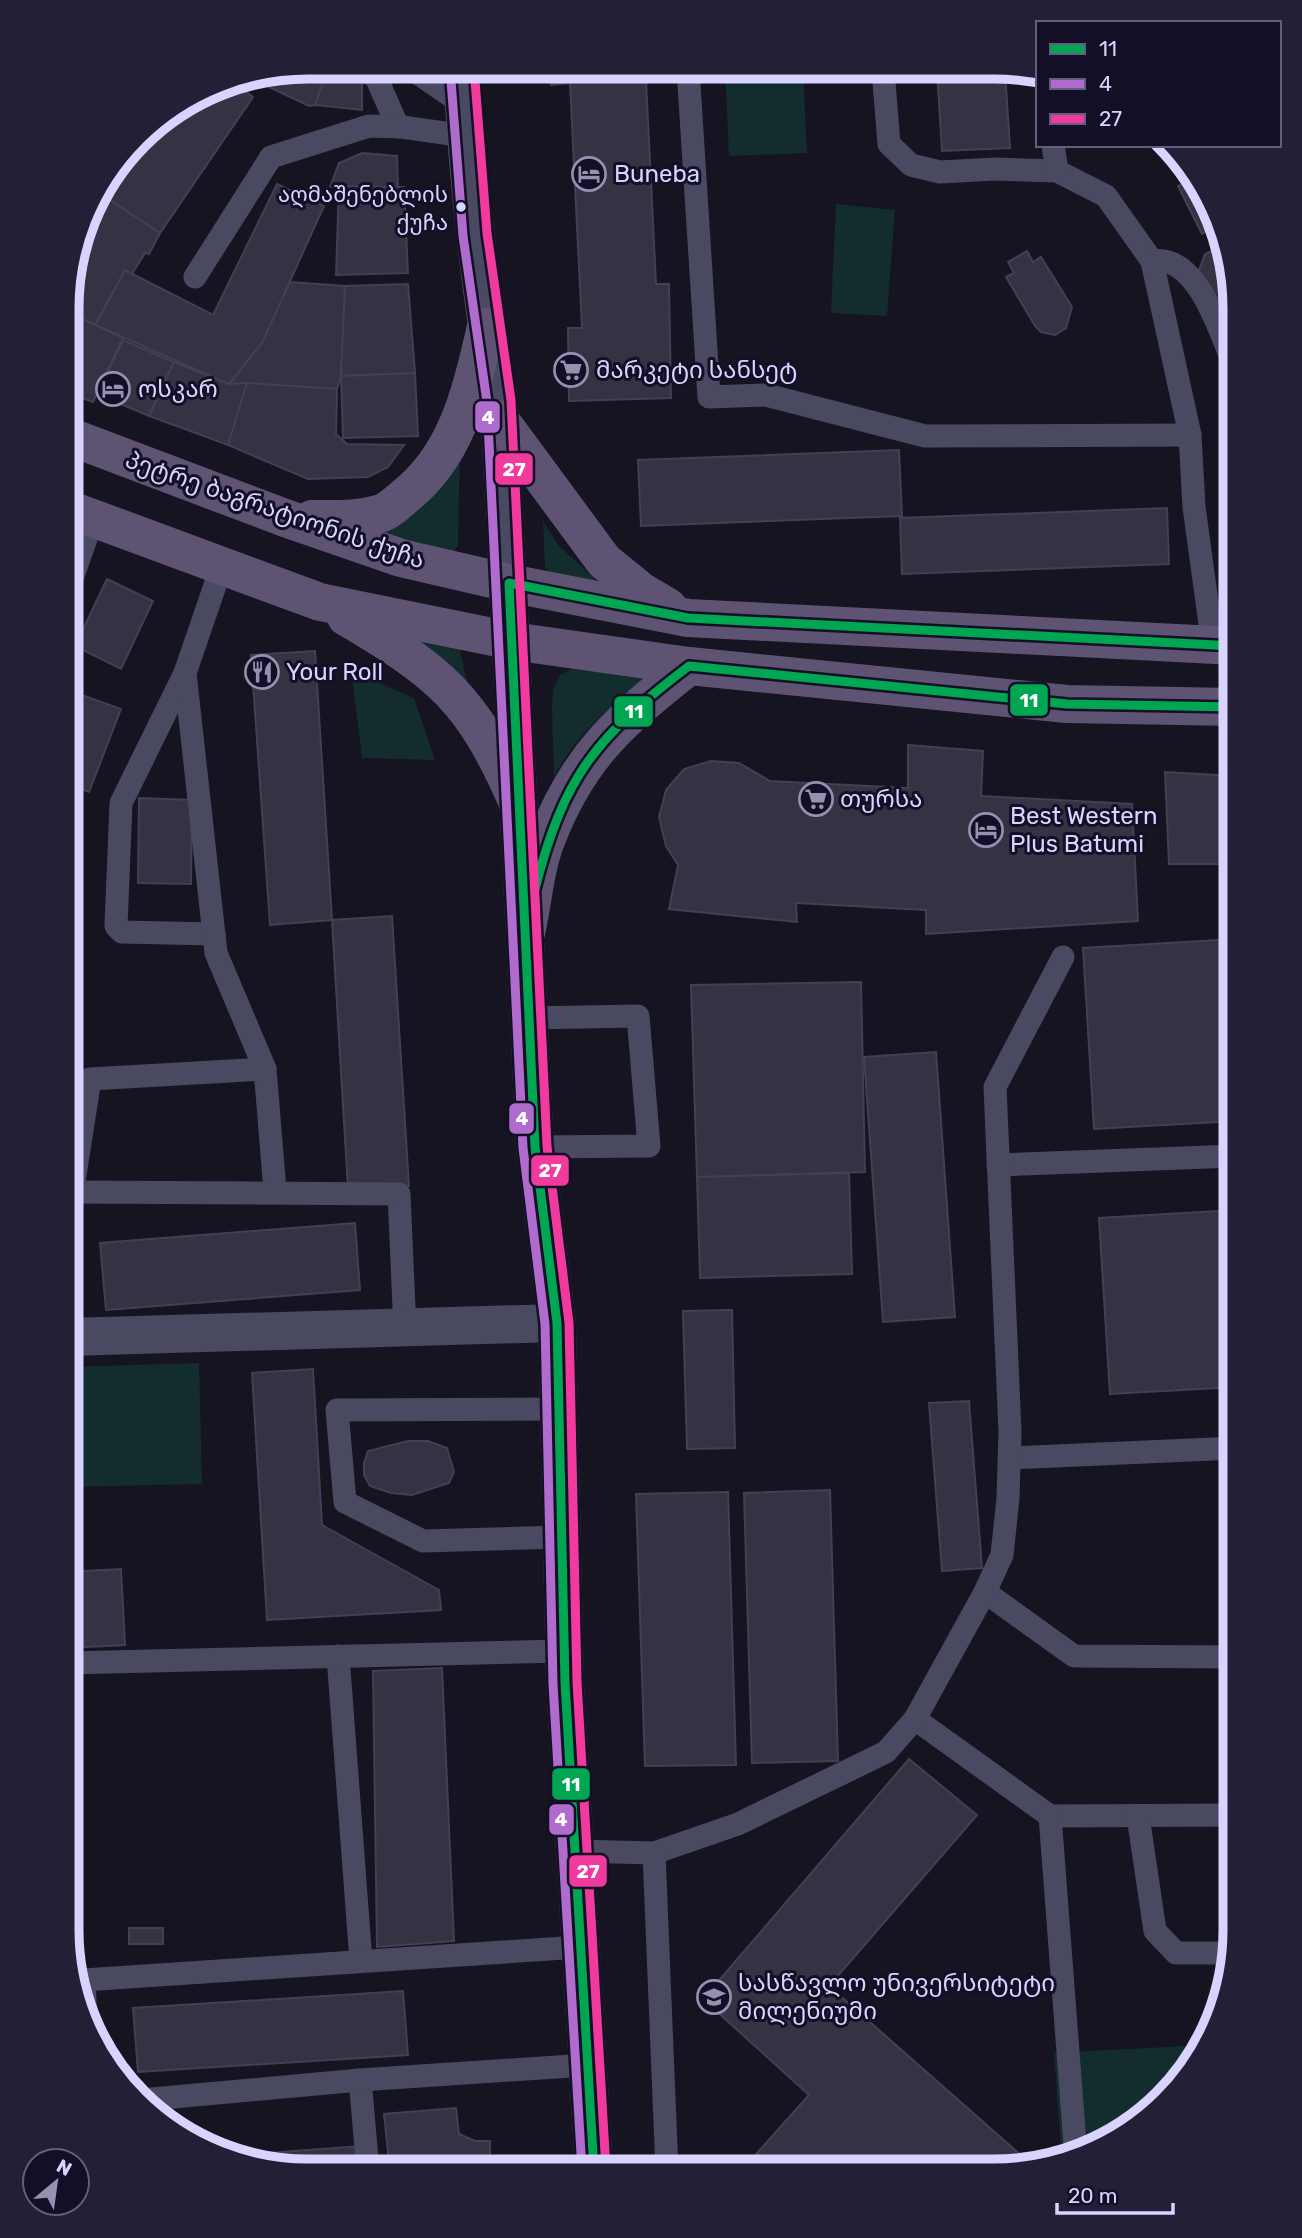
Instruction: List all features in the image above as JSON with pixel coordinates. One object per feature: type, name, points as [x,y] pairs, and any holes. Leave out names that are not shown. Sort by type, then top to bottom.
[{"type":"main road","points":[[285,518],[352,519],[385,512],[421,484],[443,457],[469,400],[486,327]]},
{"type":"main road","points":[[500,420],[604,561],[641,591],[688,618]]},
{"type":"main road","name":"პეტრე ბაგრატიონის ქუჩა","points":[[79,440],[285,518],[401,558],[509,583],[688,618],[1223,646]]},
{"type":"main road","points":[[81,514],[221,568],[320,602],[512,641],[689,666],[1066,704],[1223,707]]},
{"type":"main road","points":[[320,602],[409,654],[446,684],[472,714],[494,749],[517,801]]},
{"type":"main road","points":[[526,933],[546,839],[589,757],[628,714],[689,666]]},
{"type":"street","points":[[462,79],[464,121],[486,327],[500,420],[534,1147],[557,1323],[564,1651],[593,2159]]},
{"type":"street","points":[[79,1337],[405,1330],[557,1323]]},
{"type":"lane","points":[[377,79],[398,127]]},
{"type":"lane","points":[[421,79],[464,121]]},
{"type":"lane","points":[[689,79],[709,397],[766,395],[925,436],[1190,435]]},
{"type":"lane","points":[[884,79],[888,144],[911,166],[940,172],[995,169],[1058,171],[1106,196],[1152,261],[1190,435],[1194,507],[1223,641]]},
{"type":"lane","points":[[195,277],[271,157],[369,126],[398,127],[464,121]]},
{"type":"lane","points":[[1053,147],[1058,171]]},
{"type":"lane","points":[[1152,261],[1163,259],[1180,269],[1201,288],[1223,338]]},
{"type":"lane","points":[[214,934],[122,932],[116,926],[121,803],[185,673],[221,568]]},
{"type":"lane","points":[[185,673],[216,953],[265,1069],[275,1191]]},
{"type":"lane","points":[[575,1851],[654,1853],[738,1824],[886,1752],[915,1719],[985,1592],[1002,1555],[1009,1458],[995,1087],[1063,957]]},
{"type":"lane","points":[[527,1018],[638,1016],[649,1146],[534,1147]]},
{"type":"lane","points":[[79,1152],[90,1079],[265,1069]]},
{"type":"lane","points":[[998,1165],[1223,1156]]},
{"type":"lane","points":[[79,1192],[275,1191],[399,1194],[405,1330]]},
{"type":"lane","points":[[558,1409],[337,1410],[345,1502],[423,1541],[561,1537]]},
{"type":"lane","points":[[1009,1458],[1223,1449]]},
{"type":"lane","points":[[985,1592],[1074,1656],[1223,1657]]},
{"type":"lane","points":[[79,1662],[564,1651]]},
{"type":"lane","points":[[338,1656],[361,1961]]},
{"type":"lane","points":[[915,1719],[1050,1815],[1223,1815]]},
{"type":"lane","points":[[1050,1815],[1075,2144]]},
{"type":"lane","points":[[1138,1816],[1155,1931],[1176,1953],[1222,1953]]},
{"type":"lane","points":[[654,1853],[667,2159]]},
{"type":"lane","points":[[84,1980],[579,1947]]},
{"type":"lane","points":[[154,2099],[359,2080],[587,2066]]},
{"type":"lane","points":[[359,2080],[367,2159]]},
{"type":"green space","points":[[725,79],[803,79],[807,153],[729,156]]},
{"type":"green space","points":[[836,204],[895,210],[887,316],[831,313]]},
{"type":"green space","points":[[460,442],[458,546],[447,557],[351,532]]},
{"type":"green space","points":[[543,521],[558,545],[605,588],[558,583],[545,567]]},
{"type":"green space","points":[[409,635],[459,646],[472,704]]},
{"type":"green space","points":[[572,669],[660,678],[626,697],[599,718],[576,744],[554,776],[553,690],[560,675]]},
{"type":"green space","points":[[351,670],[414,698],[435,760],[362,758]]},
{"type":"green space","points":[[199,1363],[202,1484],[79,1487],[79,1367]]},
{"type":"green space","points":[[1193,2046],[1156,2092],[1122,2121],[1096,2136],[1061,2149],[1054,2053]]},
{"type":"building","points":[[293,79],[324,79],[315,105],[309,106],[261,83]]},
{"type":"building","points":[[324,79],[351,79],[362,84],[362,110],[315,105]]},
{"type":"building","points":[[551,79],[656,79],[646,81],[656,284],[669,284],[671,398],[569,401],[568,328],[582,328],[570,83],[551,85]]},
{"type":"building","points":[[938,79],[1006,79],[1010,148],[942,151]]},
{"type":"building","points":[[242,89],[253,97],[160,233],[107,198],[117,180],[180,117],[206,102]]},
{"type":"building","points":[[362,153],[397,156],[398,187],[330,187],[339,163]]},
{"type":"building","points":[[1186,182],[1209,230],[1202,234],[1178,186]]},
{"type":"building","points":[[277,184],[324,206],[262,343],[229,384],[95,325],[125,270],[213,315]]},
{"type":"building","points":[[339,186],[404,187],[408,273],[336,275]]},
{"type":"building","points":[[107,198],[160,233],[149,254],[145,253],[132,274],[125,270],[95,325],[79,317],[81,278],[91,234]]},
{"type":"building","points":[[1215,249],[1223,293],[1223,320],[1199,270],[1205,254]]},
{"type":"building","points":[[1027,251],[1033,262],[1041,257],[1072,307],[1066,328],[1055,335],[1041,332],[1035,326],[1006,277],[1014,273],[1008,262]]},
{"type":"building","points":[[290,282],[345,286],[341,376],[337,389],[229,384],[262,343]]},
{"type":"building","points":[[408,284],[415,373],[341,376],[345,286]]},
{"type":"building","points":[[79,317],[123,338],[93,402],[79,397]]},
{"type":"building","points":[[123,340],[174,362],[149,416],[97,394]]},
{"type":"building","points":[[174,362],[229,384],[247,383],[228,445],[149,416]]},
{"type":"building","points":[[415,373],[418,436],[343,438],[341,376]]},
{"type":"building","points":[[247,383],[337,389],[336,434],[347,444],[404,445],[388,467],[368,477],[308,479],[228,445]]},
{"type":"building","points":[[899,450],[902,516],[641,526],[638,460]]},
{"type":"building","points":[[1167,508],[1169,564],[902,574],[900,518]]},
{"type":"building","points":[[107,579],[153,601],[121,669],[79,648],[79,638]]},
{"type":"building","points":[[315,651],[332,920],[270,925],[251,655]]},
{"type":"building","points":[[79,694],[121,709],[89,792],[79,788]]},
{"type":"building","points":[[908,745],[983,751],[981,796],[1132,804],[1138,921],[926,934],[926,910],[796,903],[797,922],[669,909],[678,865],[666,846],[659,817],[666,790],[684,769],[711,761],[739,763],[770,781],[908,788]]},
{"type":"building","points":[[1165,772],[1223,775],[1223,864],[1169,864]]},
{"type":"building","points":[[139,798],[192,800],[191,884],[138,883]]},
{"type":"building","points":[[392,916],[409,1186],[348,1189],[332,920]]},
{"type":"building","points":[[1223,940],[1223,1122],[1094,1129],[1083,948]]},
{"type":"building","points":[[861,982],[865,1172],[697,1177],[691,985]]},
{"type":"building","points":[[936,1052],[955,1317],[883,1322],[864,1057]]},
{"type":"building","points":[[849,1173],[852,1274],[700,1278],[697,1177]]},
{"type":"building","points":[[1223,1211],[1223,1388],[1110,1394],[1099,1218]]},
{"type":"building","points":[[355,1223],[360,1290],[106,1310],[100,1243]]},
{"type":"building","points":[[732,1310],[735,1448],[687,1449],[683,1311]]},
{"type":"building","points":[[313,1369],[322,1525],[439,1590],[441,1610],[267,1620],[252,1373]]},
{"type":"building","points":[[969,1401],[982,1568],[942,1571],[929,1403]]},
{"type":"building","points":[[408,1441],[428,1441],[447,1448],[454,1472],[449,1483],[412,1495],[391,1493],[370,1486],[364,1475],[368,1451]]},
{"type":"building","points":[[830,1490],[838,1761],[752,1763],[744,1493]]},
{"type":"building","points":[[728,1492],[736,1765],[645,1766],[636,1494]]},
{"type":"building","points":[[121,1569],[125,1645],[79,1647],[79,1571]]},
{"type":"building","points":[[442,1668],[454,1941],[377,1947],[373,1671]]},
{"type":"building","points":[[909,1759],[977,1815],[829,1986],[1023,2157],[877,2159],[873,2156],[870,2159],[752,2159],[809,2095],[703,1999]]},
{"type":"building","points":[[129,1928],[163,1928],[163,1944],[129,1944]]},
{"type":"building","points":[[403,1991],[408,2055],[138,2072],[133,2008]]},
{"type":"building","points":[[456,2108],[459,2134],[475,2141],[490,2141],[490,2159],[389,2159],[384,2114]]},
{"type":"building","points":[[361,2146],[362,2159],[308,2159],[260,2153]]},
{"type":"transit line","name":"4","points":[[451,79],[463,236],[487,402],[523,1148],[545,1324],[553,1684],[581,2159]]},
{"type":"transit line","name":"27","points":[[475,79],[487,233],[511,400],[547,1146],[569,1323],[577,1682],[605,2159]]},
{"type":"transit line","name":"11","points":[[593,2159],[565,1683],[557,1323],[535,1147],[509,583],[688,618],[1223,645]]},
{"type":"transit line","name":"11","points":[[535,889],[558,816],[588,761],[630,714],[689,666],[1067,704],[1223,707]]},
{"type":"place","name":"Buneba","points":[[589,174]]},
{"type":"place","name":"აღმაშენებლის ქუჩა","points":[[461,207]]},
{"type":"place","name":"მარკეტი სანსეტ","points":[[571,370]]},
{"type":"place","name":"ოსკარ","points":[[113,389]]},
{"type":"place","name":"Your Roll","points":[[262,672]]},
{"type":"place","name":"თურსა","points":[[816,799]]},
{"type":"place","name":"Best Western Plus Batumi","points":[[986,830]]},
{"type":"place","name":"სასწავლო უნივერსიტეტი მილენიუმი","points":[[714,1997]]}]
